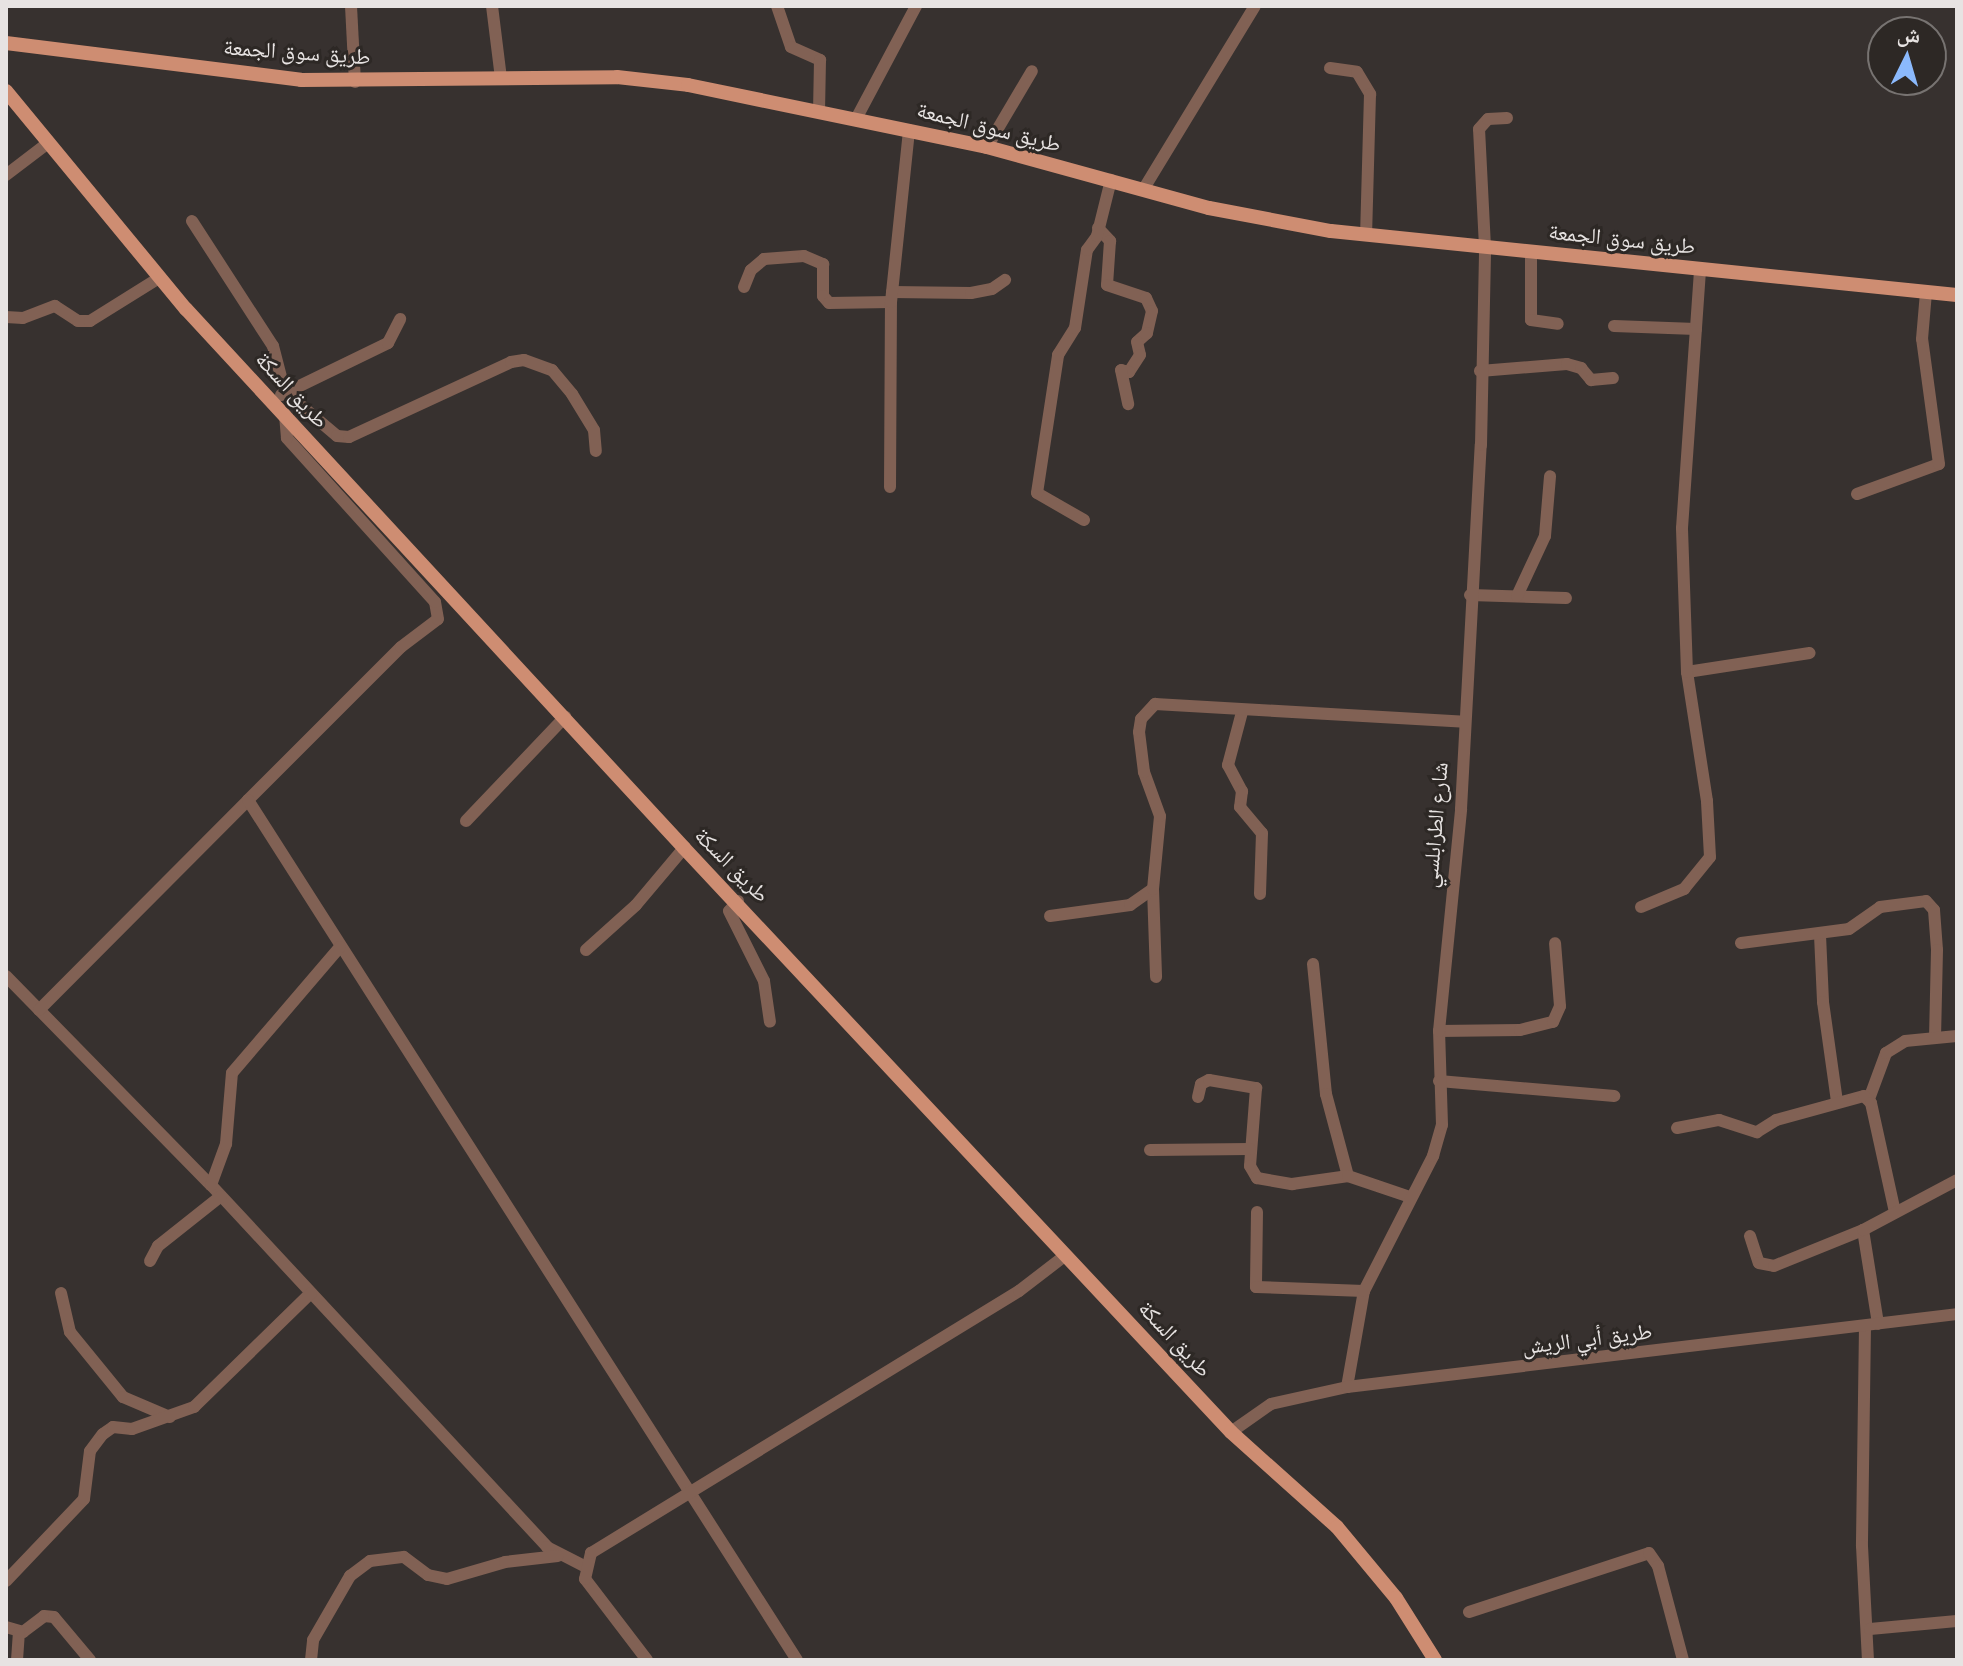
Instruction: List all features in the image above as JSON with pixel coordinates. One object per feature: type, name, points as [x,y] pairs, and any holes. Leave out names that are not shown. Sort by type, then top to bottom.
[{"type":"main road","name":"طريق سوق الجمعة","points":[[6,43],[355,82],[617,77],[819,110],[987,147],[1209,208],[1366,234],[1957,295]]},
{"type":"main road","name":"طريق السكة","points":[[6,91],[159,278],[684,848],[738,901],[1231,1432],[1337,1527],[1396,1598],[1435,1660]]},
{"type":"street","points":[[351,6],[355,82]]},
{"type":"street","points":[[492,6],[501,78]]},
{"type":"street","points":[[777,6],[791,47],[820,60],[819,110]]},
{"type":"street","points":[[856,119],[916,6]]},
{"type":"street","points":[[1143,190],[1255,6]]},
{"type":"street","points":[[1330,68],[1357,72],[1370,94],[1366,234]]},
{"type":"street","points":[[987,147],[1032,71]]},
{"type":"street","name":"شارع الطرابلسي","points":[[1347,1387],[1364,1291],[1433,1156],[1442,1125],[1439,1031],[1464,722],[1485,247],[1479,129],[1488,119],[1507,118]]},
{"type":"street","points":[[890,487],[891,297],[909,130]]},
{"type":"street","points":[[6,175],[48,143]]},
{"type":"street","points":[[1084,520],[1037,493],[1058,355],[1075,328],[1087,250],[1098,228],[1111,180]]},
{"type":"street","points":[[192,221],[273,346],[285,392],[337,436],[349,437],[511,362],[524,360],[552,370],[572,394],[594,430],[596,451]]},
{"type":"street","points":[[1098,228],[1110,241],[1107,285],[1146,298],[1152,311],[1147,333],[1137,342],[1140,355],[1129,372],[1121,370],[1128,404]]},
{"type":"street","points":[[1531,252],[1531,320],[1558,324]]},
{"type":"street","points":[[744,287],[751,270],[764,259],[792,255],[821,262],[823,296],[829,303],[971,293],[992,289],[1005,280]]},
{"type":"street","points":[[1641,907],[1684,889],[1710,857],[1707,801],[1687,672],[1682,495],[1700,269]]},
{"type":"street","points":[[6,317],[23,318],[55,306],[78,321],[90,321],[159,278]]},
{"type":"street","points":[[1857,494],[1939,464],[1922,339],[1926,292]]},
{"type":"street","points":[[272,400],[388,343],[400,319]]},
{"type":"street","points":[[1614,326],[1696,329]]},
{"type":"street","points":[[1480,371],[1567,364],[1581,368],[1591,380],[1613,378]]},
{"type":"street","points":[[39,1010],[401,647],[438,619],[435,602],[287,438],[285,414]]},
{"type":"street","points":[[1517,596],[1545,536],[1550,476]]},
{"type":"street","points":[[1470,595],[1566,598]]},
{"type":"street","points":[[1687,672],[1810,653]]},
{"type":"street","points":[[1156,977],[1153,889],[1160,816],[1140,754],[1141,719],[1163,702],[1242,712],[1464,722]]},
{"type":"street","points":[[1242,712],[1228,765],[1242,791],[1240,807],[1262,833],[1260,894]]},
{"type":"street","points":[[466,821],[565,717]]},
{"type":"street","points":[[248,800],[797,1660]]},
{"type":"street","points":[[586,950],[636,905],[684,848]]},
{"type":"street","points":[[1050,916],[1130,905],[1153,889]]},
{"type":"street","points":[[1741,943],[1849,929],[1891,904],[1919,900],[1932,905],[1937,950],[1935,1036]]},
{"type":"street","points":[[738,901],[729,911],[764,981],[770,1022]]},
{"type":"street","points":[[1820,935],[1837,1101]]},
{"type":"street","points":[[1439,1031],[1520,1030],[1553,1022],[1560,1006],[1555,943]]},
{"type":"street","points":[[211,1185],[226,1144],[232,1073],[340,947]]},
{"type":"street","points":[[1313,964],[1326,1094],[1348,1176]]},
{"type":"street","points":[[6,976],[211,1185],[558,1556],[584,1566]]},
{"type":"street","points":[[1895,1212],[1869,1099],[1886,1053],[1905,1041],[1957,1036]]},
{"type":"street","points":[[1198,1097],[1201,1084],[1209,1080],[1256,1088],[1250,1149],[1251,1173],[1257,1178],[1292,1184],[1348,1176],[1410,1197]]},
{"type":"street","points":[[1439,1081],[1614,1096]]},
{"type":"street","points":[[1677,1128],[1719,1120],[1757,1132],[1776,1120],[1837,1101],[1869,1099]]},
{"type":"street","points":[[1150,1150],[1250,1149]]},
{"type":"street","points":[[1750,1236],[1765,1267],[1863,1230],[1957,1180]]},
{"type":"street","points":[[150,1261],[158,1246],[221,1196]]},
{"type":"street","points":[[1257,1212],[1256,1287],[1364,1291]]},
{"type":"street","points":[[1863,1230],[1872,1325],[1862,1546],[1870,1629],[1868,1660]]},
{"type":"street","points":[[647,1659],[587,1584],[584,1566],[591,1553],[1019,1291],[1066,1255]]},
{"type":"street","points":[[61,1293],[70,1332],[123,1397],[170,1417]]},
{"type":"street","points":[[6,1581],[84,1499],[95,1442],[113,1427],[132,1429],[170,1417],[207,1396],[311,1293]]},
{"type":"street","name":"طريق أبي الريش","points":[[1231,1432],[1271,1404],[1347,1387],[1957,1314]]},
{"type":"street","points":[[1469,1612],[1649,1553],[1658,1566],[1683,1660]]},
{"type":"street","points":[[311,1660],[313,1640],[350,1576],[370,1561],[404,1557],[428,1575],[447,1579],[505,1562],[558,1556]]},
{"type":"street","points":[[19,1632],[44,1616],[54,1617],[90,1660]]},
{"type":"street","points":[[1870,1629],[1957,1621]]},
{"type":"street","points":[[6,1627],[19,1632]]},
{"type":"street","points":[[17,1660],[19,1632]]}]
